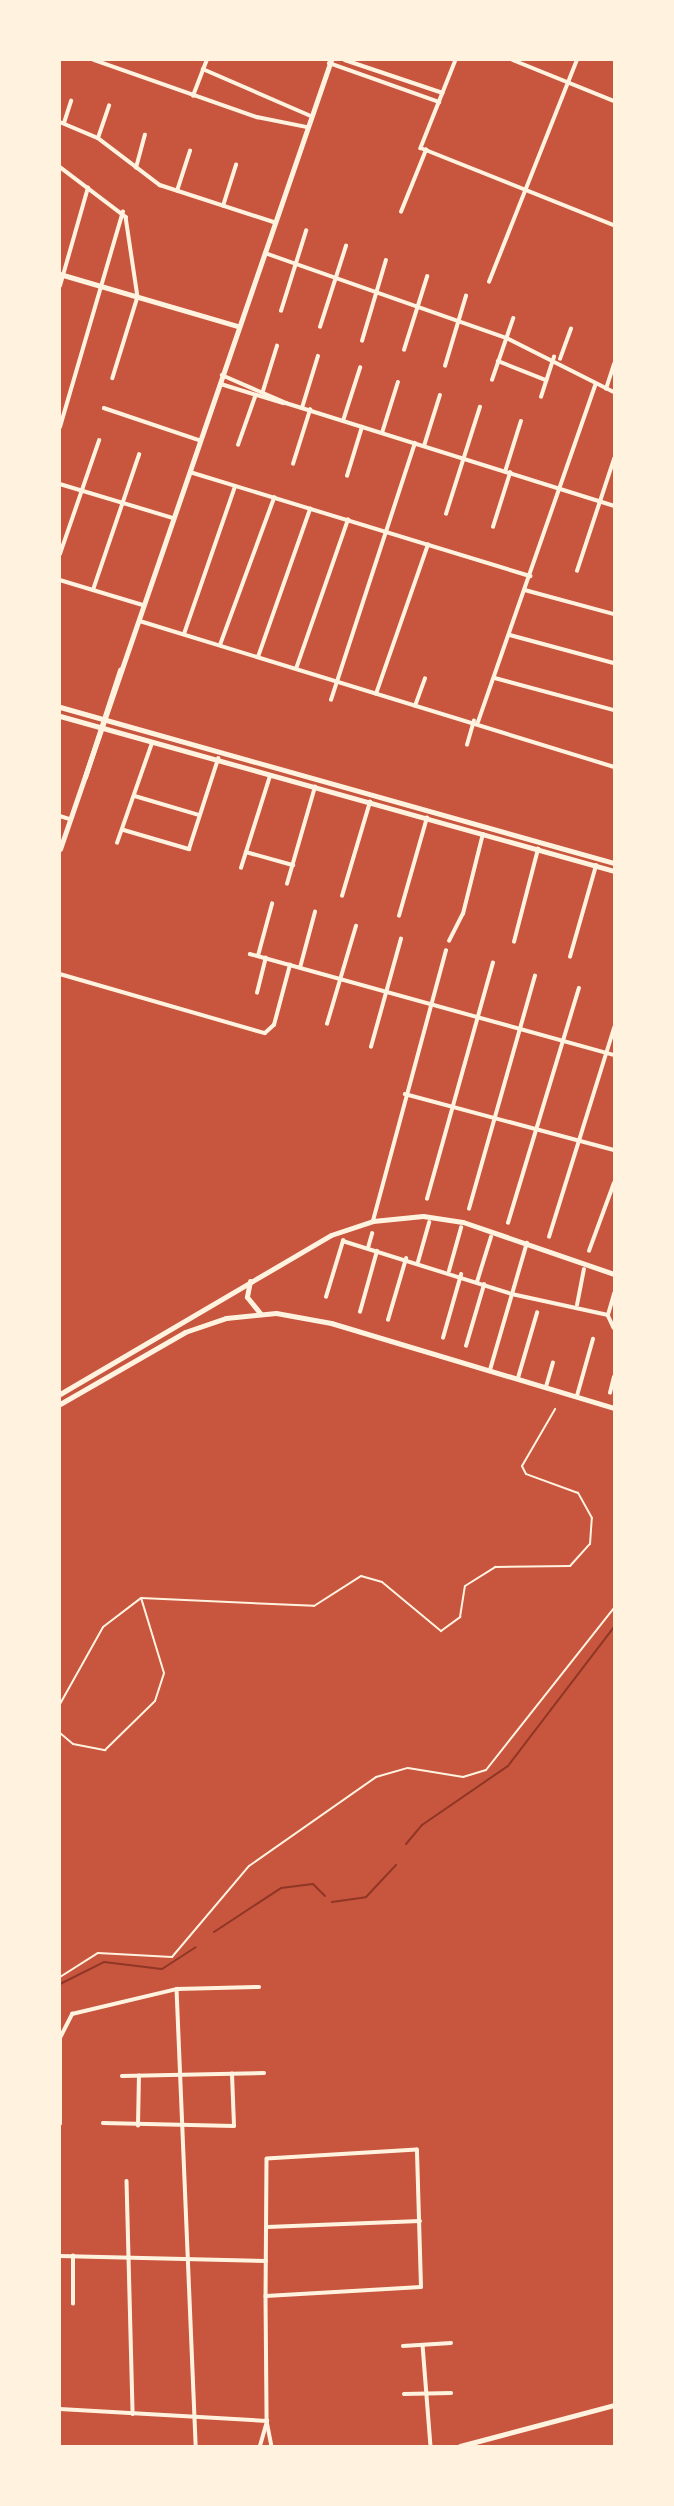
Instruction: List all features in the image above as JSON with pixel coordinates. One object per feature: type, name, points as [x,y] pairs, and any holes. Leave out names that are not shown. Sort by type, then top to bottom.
[{"type":"main road","points":[[60,849],[105,728],[143,605],[330,61]]},
{"type":"main road","points":[[84,780],[100,717],[126,657]]},
{"type":"main road","points":[[60,707],[614,863]]},
{"type":"main road","points":[[60,716],[614,870]]},
{"type":"main road","points":[[60,1394],[331,1235],[373,1221],[450,1219],[614,1274]]},
{"type":"main road","points":[[250,1281],[247,1297],[260,1313]]},
{"type":"main road","points":[[60,1404],[164,1341],[226,1318],[260,1313],[313,1318],[614,1408]]},
{"type":"main road","points":[[460,2446],[614,2405]]},
{"type":"street","points":[[94,60],[193,96],[307,127]]},
{"type":"street","points":[[193,96],[207,60]]},
{"type":"street","points":[[345,60],[443,93]]},
{"type":"street","points":[[456,60],[421,148],[614,225]]},
{"type":"street","points":[[513,60],[614,101]]},
{"type":"street","points":[[489,282],[577,60]]},
{"type":"street","points":[[330,61],[439,102]]},
{"type":"street","points":[[204,69],[311,116]]},
{"type":"street","points":[[71,101],[62,123],[98,138],[136,168],[177,191],[274,222]]},
{"type":"street","points":[[98,138],[109,106]]},
{"type":"street","points":[[136,168],[145,135]]},
{"type":"street","points":[[401,212],[426,150]]},
{"type":"street","points":[[177,191],[190,151]]},
{"type":"street","points":[[223,206],[236,164]]},
{"type":"street","points":[[60,167],[123,212],[138,297],[113,378]]},
{"type":"street","points":[[60,286],[61,274],[88,188]]},
{"type":"street","points":[[60,427],[123,212]]},
{"type":"street","points":[[281,311],[306,231]]},
{"type":"street","points":[[320,327],[346,246]]},
{"type":"street","points":[[263,252],[378,289],[507,338],[559,359],[614,393]]},
{"type":"street","points":[[362,341],[386,260]]},
{"type":"street","points":[[61,274],[238,326]]},
{"type":"street","points":[[404,350],[427,276]]},
{"type":"street","points":[[445,366],[466,296]]},
{"type":"street","points":[[492,380],[513,320]]},
{"type":"street","points":[[559,359],[571,330]]},
{"type":"street","points":[[262,391],[277,346]]},
{"type":"street","points":[[302,408],[318,356]]},
{"type":"street","points":[[541,397],[554,357]]},
{"type":"street","points":[[498,361],[546,380]]},
{"type":"street","points":[[606,389],[614,364]]},
{"type":"street","points":[[343,421],[360,368]]},
{"type":"street","points":[[221,375],[286,403]]},
{"type":"street","points":[[382,433],[398,382]]},
{"type":"street","points":[[218,383],[255,397],[310,410],[614,506]]},
{"type":"street","points":[[467,745],[495,678],[597,383]]},
{"type":"street","points":[[424,446],[440,395]]},
{"type":"street","points":[[238,445],[255,397]]},
{"type":"street","points":[[446,514],[480,407]]},
{"type":"street","points":[[104,408],[199,440]]},
{"type":"street","points":[[293,464],[310,410]]},
{"type":"street","points":[[493,527],[521,421]]},
{"type":"street","points":[[347,476],[362,427]]},
{"type":"street","points":[[60,554],[99,441]]},
{"type":"street","points":[[331,700],[388,533],[415,443]]},
{"type":"street","points":[[93,590],[139,455]]},
{"type":"street","points":[[577,571],[614,459]]},
{"type":"street","points":[[188,472],[530,576]]},
{"type":"street","points":[[60,484],[173,518]]},
{"type":"street","points":[[184,634],[236,486]]},
{"type":"street","points":[[220,645],[274,498]]},
{"type":"street","points":[[258,657],[310,509]]},
{"type":"street","points":[[296,669],[348,520]]},
{"type":"street","points":[[376,694],[428,545]]},
{"type":"street","points":[[60,580],[143,605]]},
{"type":"street","points":[[525,590],[614,614]]},
{"type":"street","points":[[138,620],[415,706],[476,722],[614,767]]},
{"type":"street","points":[[510,635],[614,663]]},
{"type":"street","points":[[415,706],[425,678]]},
{"type":"street","points":[[495,678],[614,710]]},
{"type":"street","points":[[117,843],[124,830],[153,741]]},
{"type":"street","points":[[124,830],[189,849],[218,759]]},
{"type":"street","points":[[241,868],[271,774]]},
{"type":"street","points":[[287,884],[315,787]]},
{"type":"street","points":[[135,796],[199,815]]},
{"type":"street","points":[[342,896],[370,802]]},
{"type":"street","points":[[60,816],[70,819]]},
{"type":"street","points":[[399,916],[427,818]]},
{"type":"street","points":[[449,941],[463,914],[484,834]]},
{"type":"street","points":[[514,942],[538,849]]},
{"type":"street","points":[[246,852],[293,865]]},
{"type":"street","points":[[570,957],[596,866]]},
{"type":"street","points":[[258,956],[272,904]]},
{"type":"street","points":[[300,968],[315,912]]},
{"type":"street","points":[[327,1024],[356,926]]},
{"type":"street","points":[[370,1047],[401,939]]},
{"type":"street","points":[[373,1221],[405,1094],[446,951]]},
{"type":"street","points":[[250,954],[519,1031],[614,1055]]},
{"type":"street","points":[[257,993],[266,958]]},
{"type":"street","points":[[426,1199],[493,963]]},
{"type":"street","points":[[60,974],[265,1033],[274,1025],[290,965]]},
{"type":"street","points":[[469,1209],[535,976]]},
{"type":"street","points":[[508,1223],[538,1131],[579,988]]},
{"type":"street","points":[[549,1237],[582,1143],[614,1028]]},
{"type":"street","points":[[405,1094],[614,1150]]},
{"type":"street","points":[[589,1251],[614,1183]]},
{"type":"street","points":[[418,1262],[429,1223]]},
{"type":"street","points":[[449,1271],[461,1228]]},
{"type":"street","points":[[368,1248],[372,1234]]},
{"type":"street","points":[[477,1283],[491,1237]]},
{"type":"street","points":[[326,1297],[343,1241],[449,1271],[512,1294],[577,1306],[608,1315]]},
{"type":"street","points":[[490,1370],[527,1243]]},
{"type":"street","points":[[360,1312],[377,1251]]},
{"type":"street","points":[[388,1320],[406,1259]]},
{"type":"street","points":[[577,1306],[584,1270]]},
{"type":"street","points":[[443,1338],[461,1275]]},
{"type":"street","points":[[466,1346],[484,1285]]},
{"type":"street","points":[[614,1294],[608,1315],[614,1328]]},
{"type":"street","points":[[518,1379],[537,1313]]},
{"type":"street","points":[[577,1396],[593,1339]]},
{"type":"street","points":[[545,1387],[553,1363]]},
{"type":"street","points":[[610,1393],[614,1377]]},
{"type":"street","points":[[60,2124],[60,2032],[72,2014],[177,1989],[259,1987]]},
{"type":"street","points":[[177,1989],[196,2446]]},
{"type":"street","points":[[122,2076],[264,2073]]},
{"type":"street","points":[[103,2123],[138,2126],[234,2126],[232,2074]]},
{"type":"street","points":[[138,2126],[139,2076]]},
{"type":"street","points":[[266,2296],[421,2287],[417,2150],[267,2159],[266,2261],[266,2296],[267,2421],[272,2446]]},
{"type":"street","points":[[127,2181],[133,2414]]},
{"type":"street","points":[[267,2227],[420,2221]]},
{"type":"street","points":[[60,2256],[266,2261]]},
{"type":"street","points":[[73,2256],[73,2304]]},
{"type":"street","points":[[403,2346],[451,2343]]},
{"type":"street","points":[[423,2345],[430,2446]]},
{"type":"street","points":[[404,2394],[451,2393]]},
{"type":"street","points":[[60,2409],[267,2421]]},
{"type":"street","points":[[260,2446],[267,2421]]},
{"type":"lane","points":[[60,1704],[103,1627],[141,1598],[314,1606],[361,1576],[382,1582],[435,1630],[447,1630],[460,1617],[465,1586],[474,1579],[507,1563],[570,1566],[590,1544],[592,1518],[578,1493],[522,1466],[555,1409]]},
{"type":"lane","points":[[60,1733],[73,1744],[105,1750],[155,1701],[164,1673],[141,1598]]},
{"type":"lane","points":[[60,1977],[97,1953],[172,1957],[244,1870],[296,1827],[376,1777],[408,1768],[463,1777],[486,1770],[614,1608]]},
{"type":"waterway","points":[[406,1844],[422,1825],[508,1766],[614,1627]]},
{"type":"waterway","points":[[332,1902],[366,1897],[396,1865]]},
{"type":"waterway","points":[[214,1932],[281,1888],[313,1884],[325,1896]]},
{"type":"waterway","points":[[60,1984],[104,1962],[162,1969],[196,1947]]}]
